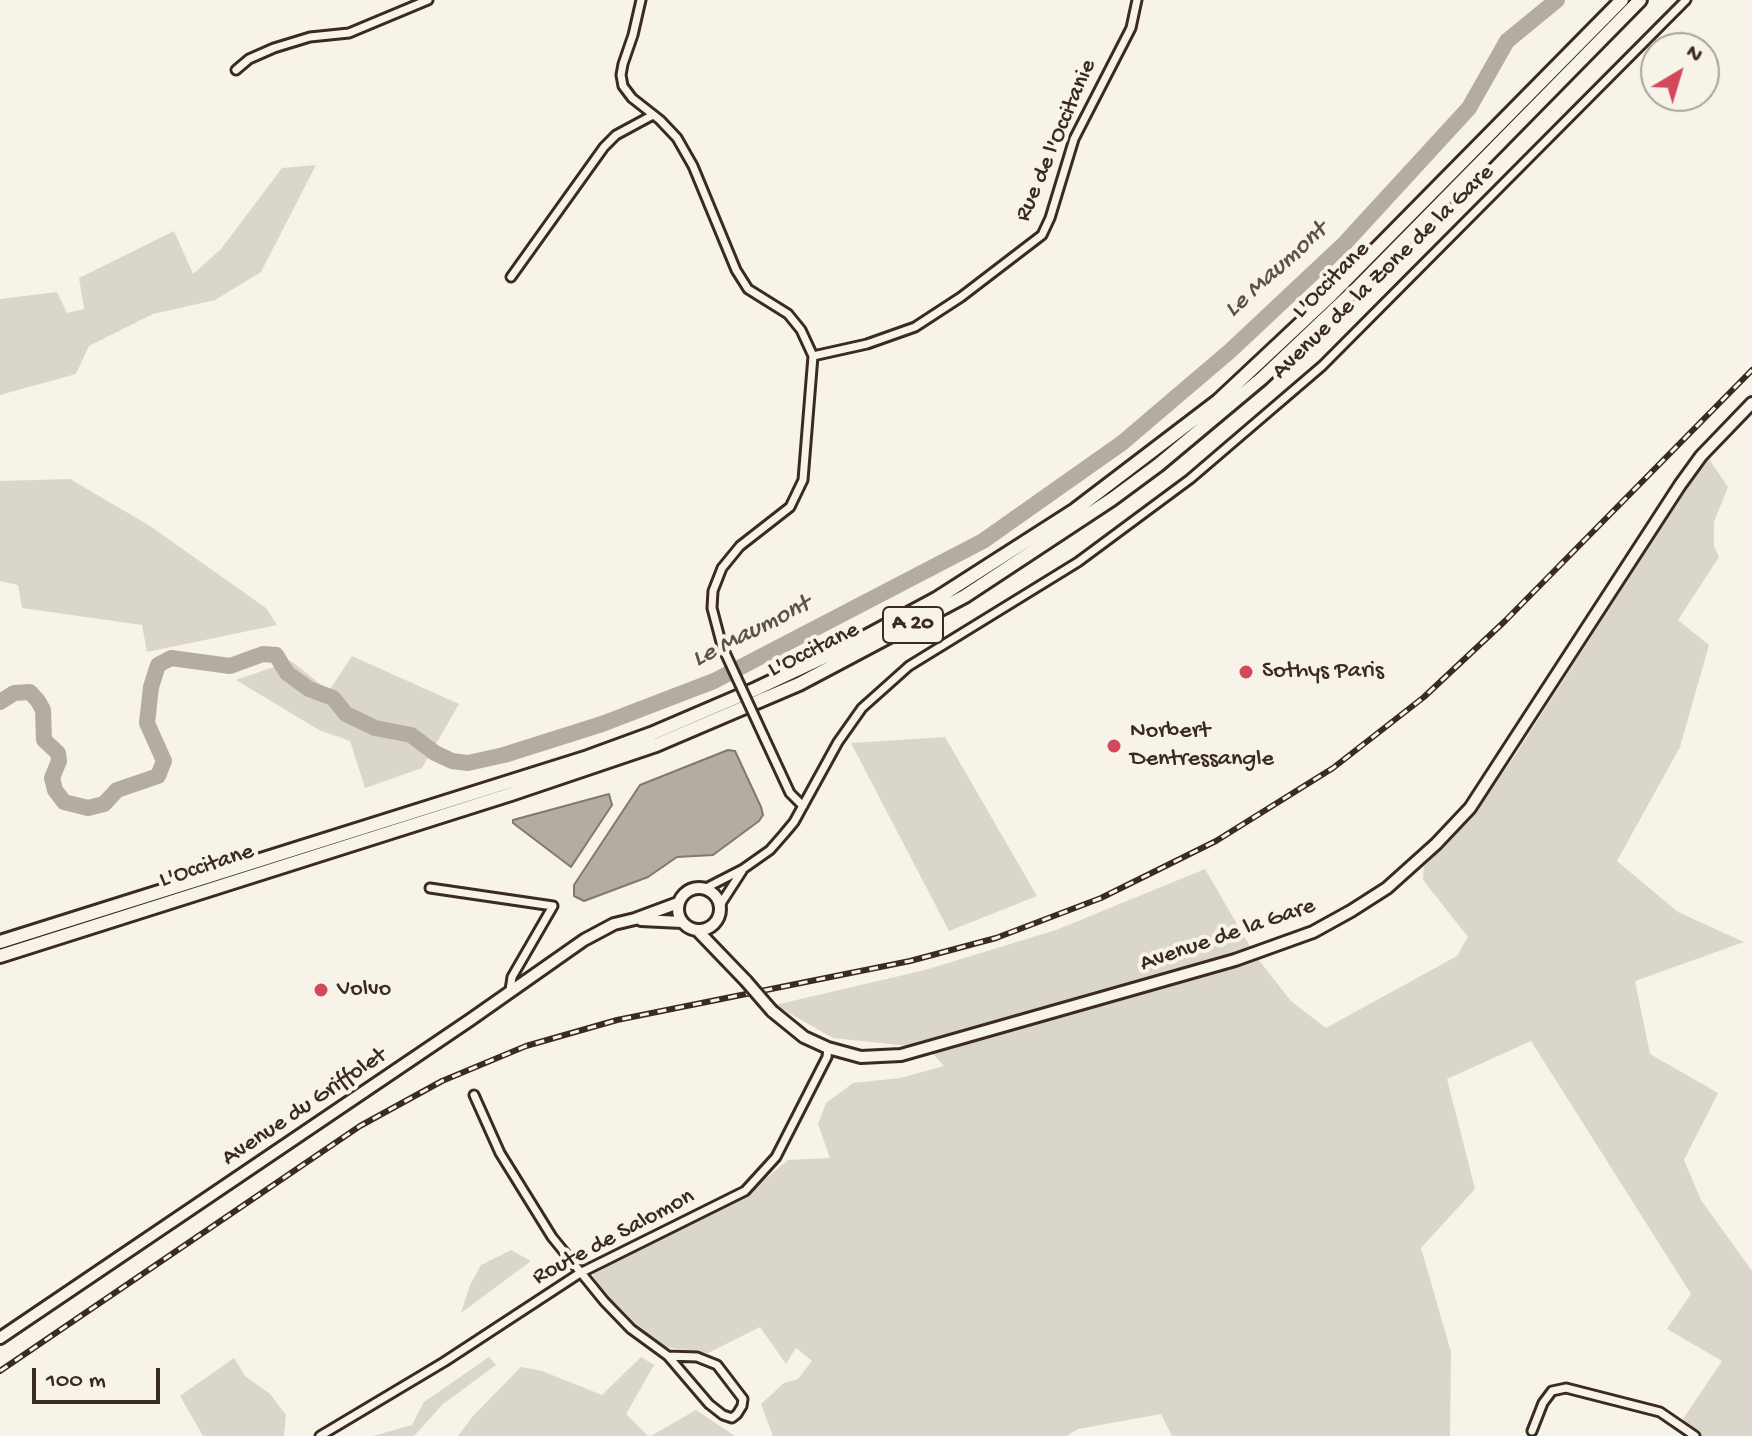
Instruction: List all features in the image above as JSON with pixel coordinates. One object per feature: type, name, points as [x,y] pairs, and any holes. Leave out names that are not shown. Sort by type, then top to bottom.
[{"type":"highway","name":"L'Occitane","points":[[0,942],[588,757],[651,734],[841,649],[936,599],[1075,510],[1218,401],[1331,295],[1622,0]]},
{"type":"highway","name":"L'Occitane","points":[[0,956],[656,745],[799,684],[965,596],[1112,499],[1158,465],[1262,378],[1338,306],[1640,0]]},
{"type":"street","points":[[236,70],[249,59],[274,48],[310,37],[349,33],[428,0]]},
{"type":"street","points":[[641,0],[621,75],[623,86],[632,98],[677,138],[693,166],[736,270],[748,289],[788,314],[801,330],[813,356],[803,480],[790,507],[740,546],[722,568],[713,591],[712,608],[722,646],[790,793],[803,806]]},
{"type":"street","name":"Rue de l'Occitanie","points":[[813,356],[867,344],[915,327],[1042,235],[1074,139],[1131,28],[1137,0]]},
{"type":"street","name":"Avenue de la Zone de la Gare","points":[[706,888],[743,869],[770,850],[794,822],[838,742],[862,708],[909,666],[1078,562],[1190,479],[1290,394],[1322,366],[1686,0]]},
{"type":"street","points":[[511,277],[604,147],[616,135],[653,115]]},
{"type":"street","name":"Avenue de la Gare","points":[[697,930],[772,1011],[804,1037],[828,1048],[861,1057],[901,1055],[1235,960],[1300,936],[1351,911],[1387,888],[1470,808],[1680,485],[1701,456],[1752,403]]},
{"type":"street","name":"Avenue de la Zone de la Gare","points":[[720,905],[743,869]]},
{"type":"street","points":[[682,922],[677,909],[686,891],[699,887],[712,892],[720,905],[714,924],[725,957]]},
{"type":"street","points":[[430,888],[553,906],[512,977],[510,990]]},
{"type":"street","name":"Avenue du Griffolet","points":[[0,1338],[594,934],[614,924],[678,903]]},
{"type":"street","points":[[635,919],[682,922],[697,930],[714,924]]},
{"type":"street","name":"Route de Salomon","points":[[320,1436],[444,1362],[580,1273],[745,1191],[776,1157],[827,1057],[828,1048]]},
{"type":"street","points":[[474,1095],[500,1153],[552,1237],[580,1273],[631,1329],[668,1356],[709,1404],[723,1415],[732,1418],[737,1414],[743,1399],[717,1365],[697,1357],[668,1356]]},
{"type":"street","points":[[1532,1431],[1543,1403],[1552,1391],[1566,1388],[1660,1412],[1695,1436]]},
{"type":"shaded area","points":[[316,165],[261,272],[215,300],[153,314],[89,346],[76,374],[0,395],[0,299],[57,292],[67,313],[84,309],[79,278],[174,231],[193,274],[221,249],[282,168]]},
{"type":"shaded area","points":[[1707,456],[1728,487],[1714,522],[1714,546],[1719,557],[1678,620],[1709,645],[1680,747],[1617,861],[1678,912],[1744,942],[1635,981],[1650,1054],[1718,1093],[1684,1160],[1701,1200],[1752,1271],[1752,1436],[1700,1436],[1681,1422],[1722,1361],[1667,1329],[1691,1294],[1531,1041],[1447,1079],[1475,1189],[1421,1248],[1451,1352],[1450,1436],[1172,1436],[1161,1414],[1078,1429],[1067,1436],[773,1436],[761,1404],[784,1383],[798,1379],[812,1361],[796,1348],[786,1364],[760,1327],[708,1353],[665,1347],[631,1322],[599,1286],[594,1272],[746,1195],[788,1160],[830,1158],[818,1124],[826,1103],[853,1083],[900,1078],[944,1066],[928,1048],[833,1038],[775,1005],[925,970],[1056,930],[1205,869],[1255,955],[1291,1001],[1326,1028],[1457,956],[1468,937],[1423,880],[1424,866],[1464,826],[1514,757]]},
{"type":"shaded area","points":[[70,479],[150,526],[266,608],[277,625],[147,652],[142,625],[22,608],[18,585],[0,581],[0,481]]},
{"type":"shaded area","points":[[352,656],[459,704],[422,768],[365,788],[350,741],[319,730],[236,680],[291,661],[329,691]]},
{"type":"shaded area","points":[[945,737],[1037,896],[949,931],[851,743]]},
{"type":"shaded area","points":[[728,750],[735,751],[761,807],[763,815],[759,821],[713,855],[677,857],[648,877],[584,901],[574,896],[574,885],[640,785]]},
{"type":"shaded area","points":[[609,794],[612,805],[571,867],[513,823],[513,820]]},
{"type":"shaded area","points":[[511,1250],[531,1261],[461,1313],[470,1285],[481,1265]]},
{"type":"shaded area","points":[[489,1357],[496,1365],[443,1404],[414,1436],[373,1436],[412,1425],[424,1402]]},
{"type":"shaded area","points":[[641,1357],[654,1365],[626,1414],[648,1436],[458,1436],[473,1416],[521,1367],[542,1371],[602,1395]]},
{"type":"shaded area","points":[[234,1358],[245,1376],[270,1394],[286,1415],[284,1436],[203,1436],[180,1396]]},
{"type":"shaded area","points":[[696,1410],[735,1436],[651,1436]]},
{"type":"waterway","name":"Le Maumont","points":[[0,702],[14,693],[30,692],[38,701],[43,710],[44,740],[58,753],[59,761],[52,778],[55,790],[64,802],[88,808],[104,804],[117,790],[158,776],[164,761],[147,723],[151,687],[158,665],[171,658],[230,666],[263,654],[276,655],[287,673],[309,689],[333,698],[346,714],[375,728],[411,735],[435,753],[452,761],[468,763],[602,724],[714,681],[983,541],[1122,443],[1230,351],[1345,243],[1469,108],[1507,41],[1557,0]]},
{"type":"railway","points":[[0,1371],[360,1126],[442,1081],[526,1046],[617,1020],[910,961],[996,938],[1101,898],[1216,841],[1333,768],[1424,697],[1505,621],[1752,370]]},
{"type":"place","name":"Sothys Paris","points":[[1246,672]]},
{"type":"place","name":"Norbert Dentressangle","points":[[1114,746]]},
{"type":"place","name":"Volvo","points":[[321,990]]}]
